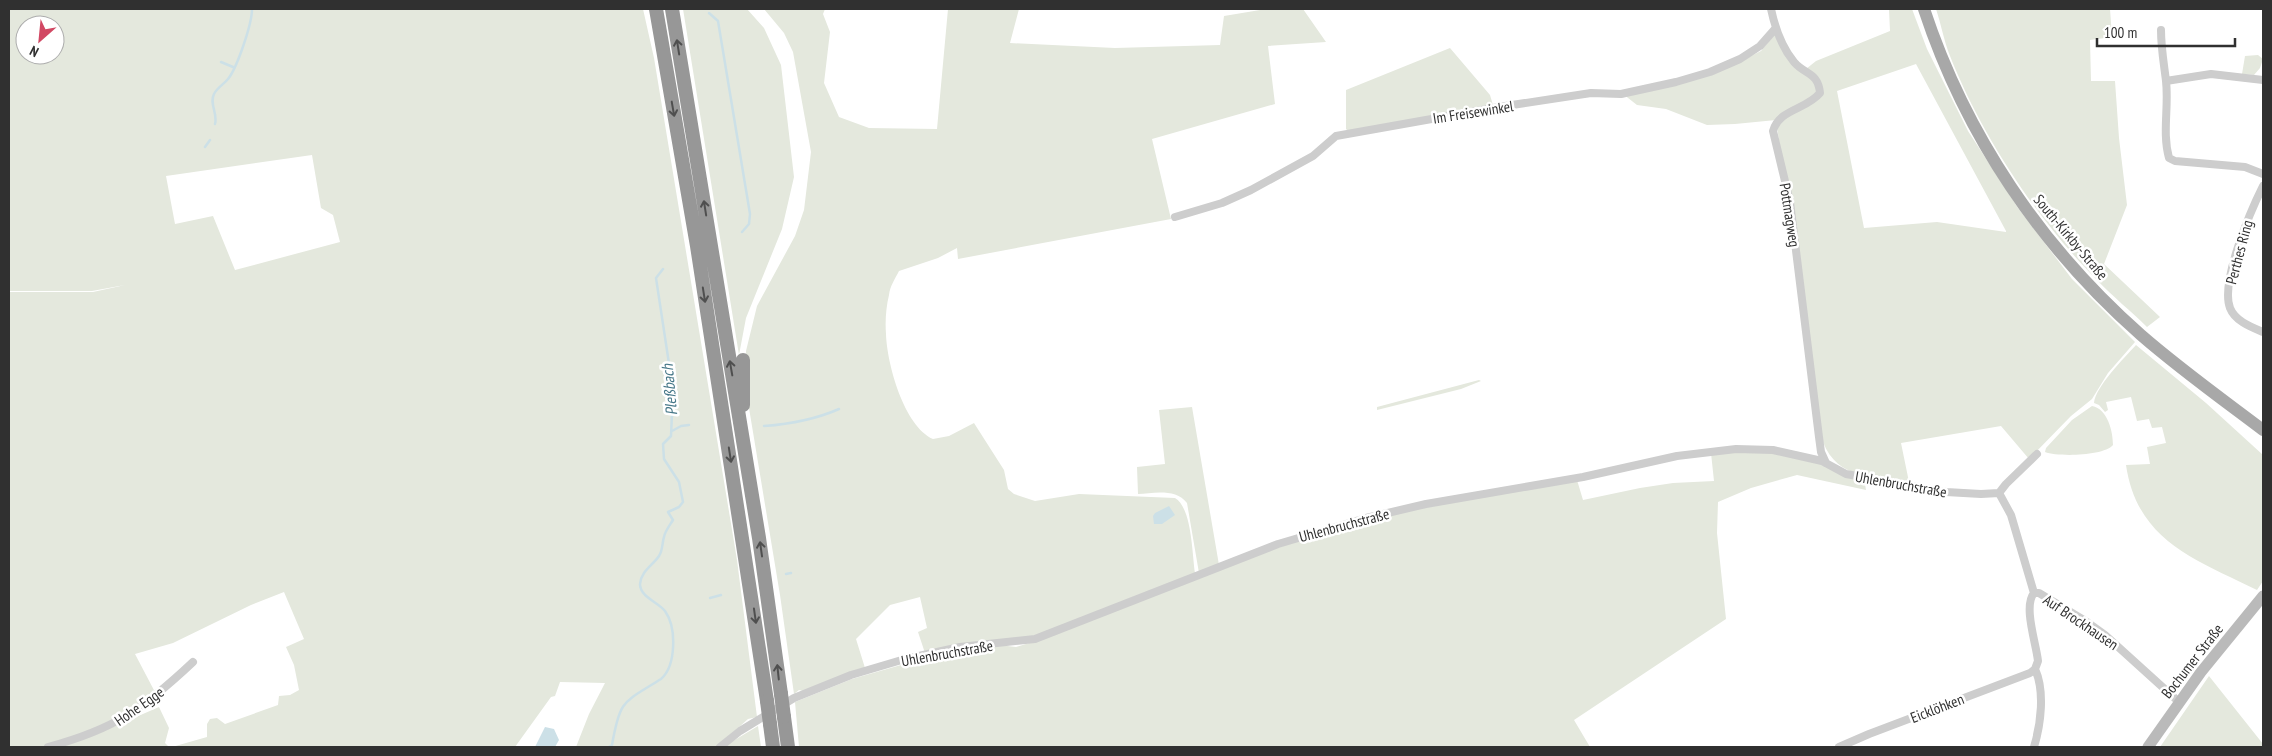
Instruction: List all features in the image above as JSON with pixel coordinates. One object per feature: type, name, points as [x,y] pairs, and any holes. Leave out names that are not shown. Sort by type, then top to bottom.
[{"type":"highway","points":[[656,9],[697,246],[773,747]]},
{"type":"highway","points":[[672,9],[760,538],[788,747]]},
{"type":"highway","points":[[742,433],[744,360]]},
{"type":"main road","name":"South-Kirkby-Straße","points":[[1924,9],[1935,42],[1966,111],[2010,186],[2054,246],[2093,289],[2142,335],[2263,430]]},
{"type":"main road","name":"Bochumer Straße","points":[[2148,747],[2179,702],[2263,596]]},
{"type":"street","name":"Pottmagweg","points":[[1771,9],[1775,29],[1787,53],[1796,64],[1811,74],[1819,84],[1820,93],[1813,102],[1781,117],[1776,121],[1773,131],[1790,202],[1821,452],[1826,463]]},
{"type":"street","name":"Im Freisewinkel","points":[[1175,217],[1222,203],[1251,190],[1313,156],[1336,136],[1591,93],[1621,94],[1676,82],[1710,72],[1740,58],[1760,46],[1775,29]]},
{"type":"street","points":[[2160,30],[2163,69],[2166,81],[2165,131],[2169,158],[2175,161],[2245,167],[2263,174]]},
{"type":"street","points":[[2166,81],[2211,74],[2263,80]]},
{"type":"street","name":"Perthes Ring","points":[[2263,186],[2248,214],[2228,294],[2230,309],[2234,316],[2250,327],[2263,332]]},
{"type":"street","name":"Uhlenbruchstraße","points":[[720,747],[740,731],[794,698],[851,675],[905,659],[960,647],[1035,639],[1258,551],[1366,518],[1426,504],[1582,477],[1652,461],[1707,452],[1741,449],[1773,450],[1826,463],[1846,474],[1946,492],[1999,494]]},
{"type":"street","points":[[1999,494],[2006,484],[2037,454]]},
{"type":"street","name":"Auf Brockhausen","points":[[1999,494],[2011,514],[2034,593],[2039,593],[2068,610],[2105,636],[2179,702]]},
{"type":"street","points":[[2034,593],[2030,598],[2028,608],[2038,660],[2035,669],[2040,680],[2040,698],[2034,747]]},
{"type":"street","name":"Hohe Egge","points":[[48,747],[107,728],[125,719],[160,693],[193,662]]},
{"type":"street","name":"Eicklöhken","points":[[1838,747],[2030,673],[2035,669]]},
{"type":"shaded area","points":[[9,9],[643,9],[654,58],[737,560],[757,717],[748,719],[717,747],[576,747],[589,714],[605,683],[560,682],[555,696],[551,697],[515,747],[172,747],[207,737],[207,724],[210,719],[217,718],[225,724],[278,705],[279,696],[290,695],[299,690],[294,665],[286,647],[304,639],[284,592],[251,605],[173,643],[135,654],[156,694],[125,716],[54,744],[42,747],[9,747],[9,292],[93,292],[125,285],[92,291],[9,291]],"holes":[[[312,155],[321,208],[333,215],[340,242],[235,270],[213,216],[175,224],[166,176]]]},
{"type":"shaded area","points":[[683,9],[747,9],[764,28],[781,65],[794,177],[782,229],[746,318],[739,355]]},
{"type":"shaded area","points":[[764,9],[825,9],[823,14],[830,32],[824,83],[839,117],[869,128],[937,129],[948,9],[1019,9],[1010,43],[1115,48],[1220,45],[1224,16],[1266,9],[1303,9],[1326,42],[1268,46],[1275,104],[1152,139],[1171,219],[958,259],[957,248],[938,258],[899,271],[888,300],[886,314],[887,347],[894,377],[906,408],[923,432],[933,439],[949,436],[974,423],[1004,470],[1008,489],[1014,494],[1035,501],[1079,494],[1175,498],[1181,503],[1188,521],[1195,573],[1045,634],[925,653],[918,632],[927,628],[920,597],[890,605],[856,639],[865,668],[803,691],[799,690],[794,694],[780,595],[746,390],[746,351],[757,306],[795,236],[804,210],[811,152],[793,52],[784,33]]},
{"type":"shaded area","points":[[1889,9],[1912,9],[1927,49],[1968,131],[2018,208],[2072,279],[2135,342],[2108,373],[2092,399],[2071,416],[2029,459],[2001,426],[1901,443],[1909,482],[1870,477],[1847,470],[1830,454],[1823,442],[1776,120],[1707,125],[1666,109],[1637,105],[1623,94],[1712,75],[1761,51],[1779,29],[1790,51],[1806,69],[1816,61],[1890,31]],"holes":[[[1916,64],[2006,231],[1937,222],[1864,228],[1837,91]]]},
{"type":"shaded area","points":[[1936,9],[2110,9],[2112,37],[2090,40],[2091,81],[2115,81],[2119,138],[2127,205],[2104,264],[2160,317],[2147,327],[2075,257],[2013,176],[1963,86],[1948,50]]},
{"type":"shaded area","points":[[1450,48],[1490,95],[1493,105],[1348,131],[1346,129],[1346,90]]},
{"type":"shaded area","points":[[2258,55],[2263,59],[2260,68],[2254,75],[2242,74],[2245,56]]},
{"type":"shaded area","points":[[2136,345],[2206,403],[2263,455],[2263,581],[2257,590],[2212,568],[2173,545],[2156,530],[2143,512],[2132,491],[2126,465],[2150,464],[2147,447],[2166,443],[2162,427],[2152,428],[2149,419],[2137,421],[2131,397],[2106,402],[2108,410],[2105,412],[2099,405],[2094,403],[2099,389],[2118,364]]},
{"type":"shaded area","points":[[1481,381],[1461,389],[1377,410],[1377,407]]},
{"type":"shaded area","points":[[2092,406],[2106,416],[2111,428],[2113,445],[2108,449],[2091,453],[2060,455],[2045,452],[2046,448],[2072,420]]},
{"type":"shaded area","points":[[1192,407],[1219,565],[1199,573],[1187,503],[1182,498],[1171,493],[1138,494],[1137,467],[1165,464],[1159,410]]},
{"type":"shaded area","points":[[1773,452],[1823,464],[1865,484],[1866,490],[1797,475],[1751,488],[1718,502],[1717,533],[1726,619],[1574,720],[1590,747],[799,747],[795,702],[852,679],[908,663],[964,650],[999,645],[1016,647],[1046,638],[1278,546],[1333,532],[1366,521],[1418,509],[1577,480],[1583,500],[1673,483],[1714,481],[1711,453]]},
{"type":"shaded area","points":[[1169,506],[1175,515],[1162,524],[1154,524],[1153,516],[1155,513]]},
{"type":"shaded area","points":[[2209,676],[2263,744],[2263,747],[2160,747]]},
{"type":"shaded area","points":[[159,707],[169,728],[165,743],[169,747],[56,747],[106,730]]},
{"type":"shaded area","points":[[758,726],[761,747],[723,747]]},
{"type":"shaded area","points":[[545,727],[554,729],[559,740],[555,747],[535,747]]},
{"type":"waterway","points":[[215,124],[214,94],[228,79],[236,66],[247,35],[252,9]]},
{"type":"waterway","name":"Pleßbach","points":[[709,13],[718,21],[750,214],[749,224],[742,232]]},
{"type":"waterway","points":[[221,62],[233,67]]},
{"type":"waterway","points":[[205,147],[210,140]]},
{"type":"waterway","name":"Pleßbach","points":[[609,747],[612,745],[618,719],[625,704],[638,693],[661,679],[670,665],[672,656],[673,637],[669,618],[665,611],[643,592],[640,584],[643,575],[657,559],[662,549],[666,530],[673,520],[668,512],[679,507],[683,502],[679,482],[664,459],[663,444],[671,436],[673,390],[656,278],[663,269]]},
{"type":"waterway","points":[[764,426],[802,421],[839,409]]},
{"type":"waterway","points":[[672,431],[681,426],[689,425]]},
{"type":"waterway","points":[[786,574],[791,573]]},
{"type":"waterway","points":[[710,598],[721,595]]}]
